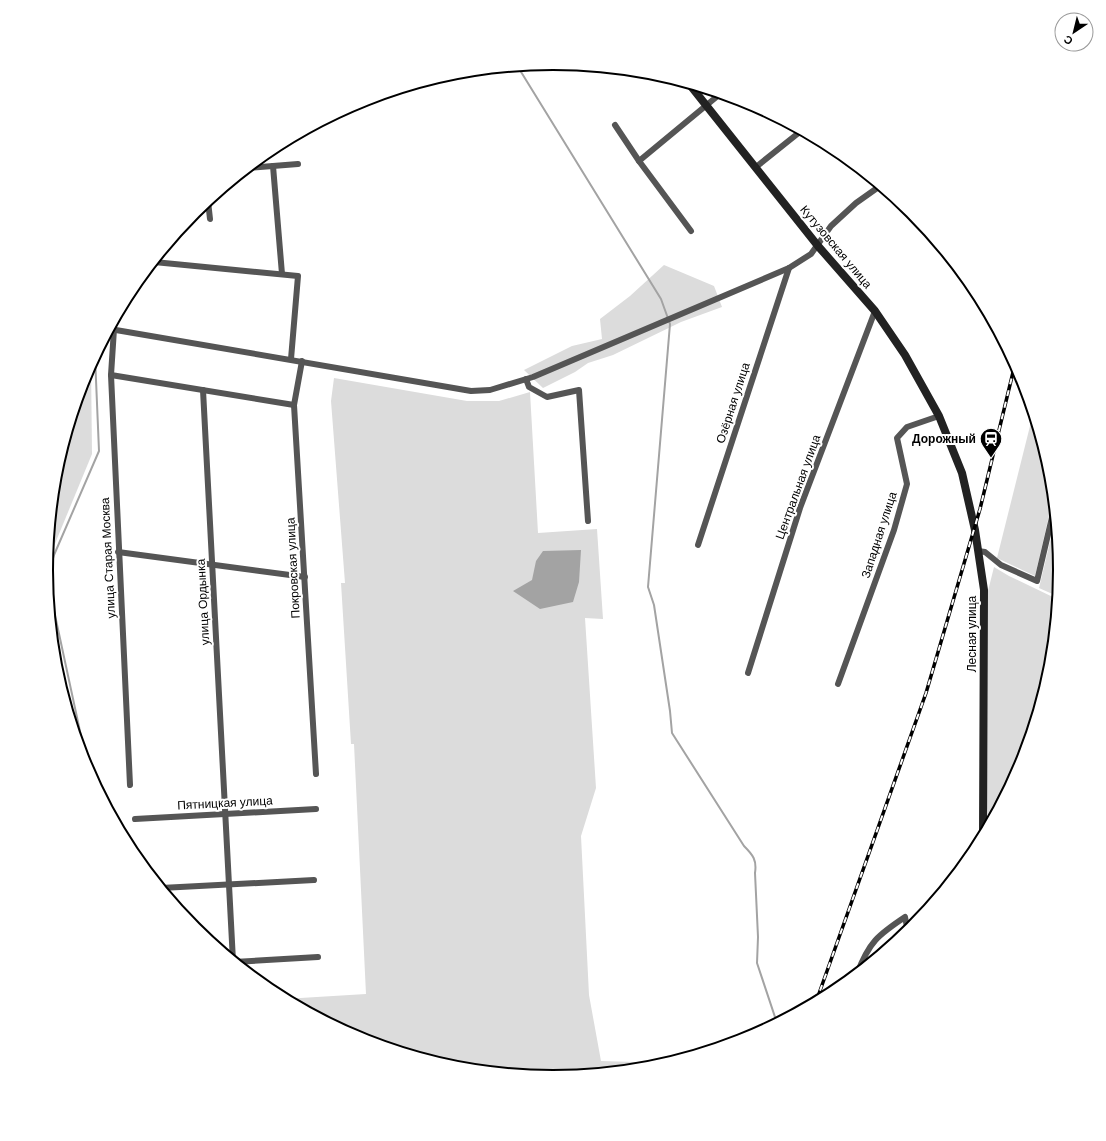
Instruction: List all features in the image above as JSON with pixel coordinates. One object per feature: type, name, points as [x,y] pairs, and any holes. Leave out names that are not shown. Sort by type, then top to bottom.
[{"type":"street","name":"Кутузовская улица","points":[[696,92],[818,246],[875,310],[905,355],[939,416],[947,436]]},
{"type":"street","points":[[639,161],[716,98]]},
{"type":"street","points":[[615,125],[639,161],[691,231]]},
{"type":"street","points":[[756,167],[797,134]]},
{"type":"street","points":[[258,167],[298,164]]},
{"type":"street","points":[[273,166],[282,274]]},
{"type":"street","points":[[115,330],[471,391],[490,390],[526,379],[789,268],[811,254],[831,226],[856,203],[876,189]]},
{"type":"street","points":[[209,208],[210,220]]},
{"type":"street","points":[[159,262],[298,276],[291,359]]},
{"type":"street","name":"Озёрная улица","points":[[698,545],[789,268]]},
{"type":"street","name":"Центральная улица","points":[[748,673],[800,508],[875,310]]},
{"type":"street","name":"улица Старая Москва","points":[[112,336],[111,375],[118,552],[130,785]]},
{"type":"street","name":"Покровская улица","points":[[302,362],[294,406],[316,774]]},
{"type":"street","points":[[111,375],[294,406]]},
{"type":"street","points":[[526,379],[529,387],[547,397],[579,390],[588,521]]},
{"type":"street","name":"улица Ордынка","points":[[204,390],[234,955]]},
{"type":"street","name":"Западная улица","points":[[838,684],[894,530],[907,484],[897,438],[907,427],[918,425],[939,416]]},
{"type":"street","name":"Лесная улица","points":[[947,436],[962,473],[978,551],[984,590],[984,824]]},
{"type":"street","points":[[978,551],[985,552],[1001,565],[1037,581],[1051,523]]},
{"type":"street","points":[[118,552],[305,576]]},
{"type":"street","name":"Пятницкая улица","points":[[134,819],[316,809]]},
{"type":"street","points":[[167,888],[314,880]]},
{"type":"street","points":[[861,964],[864,956],[877,937],[905,917],[906,924]]},
{"type":"street","points":[[241,961],[318,957]]},
{"type":"shaded area","points":[[664,265],[714,286],[722,307],[681,322],[613,355],[588,363],[575,372],[543,388],[524,370],[572,346],[602,339],[600,319],[630,296]]},
{"type":"shaded area","points":[[334,378],[467,401],[499,401],[530,392],[538,533],[597,529],[603,619],[585,618],[596,788],[581,836],[589,995],[601,1061],[643,1062],[586,1069],[553,1070],[520,1069],[455,1061],[392,1044],[332,1019],[294,998],[366,994],[354,744],[351,744],[341,583],[345,583],[331,401]]},
{"type":"shaded area","points":[[91,379],[92,454],[54,547],[57,505],[70,441]]},
{"type":"shaded area","points":[[1031,424],[1043,473],[1050,512],[1035,576],[997,558]]},
{"type":"shaded area","points":[[1052,535],[1052,594],[1039,588]]},
{"type":"shaded area","points":[[581,550],[579,582],[573,602],[540,609],[513,591],[532,580],[536,561],[543,551]]},
{"type":"shaded area","points":[[994,567],[1052,597],[1049,636],[1036,700],[1015,762],[988,817],[983,773],[986,599]]},
{"type":"waterway","points":[[521,72],[661,299],[670,324],[648,587],[654,605],[672,733],[755,861],[758,937],[757,963],[775,1018]]},
{"type":"waterway","points":[[53,557],[99,451],[96,369]]},
{"type":"waterway","points":[[55,616],[80,731]]},
{"type":"railway","points":[[819,994],[926,693],[980,509],[1013,374]]},
{"type":"place","name":"Дорожный","points":[[991,458]]}]
